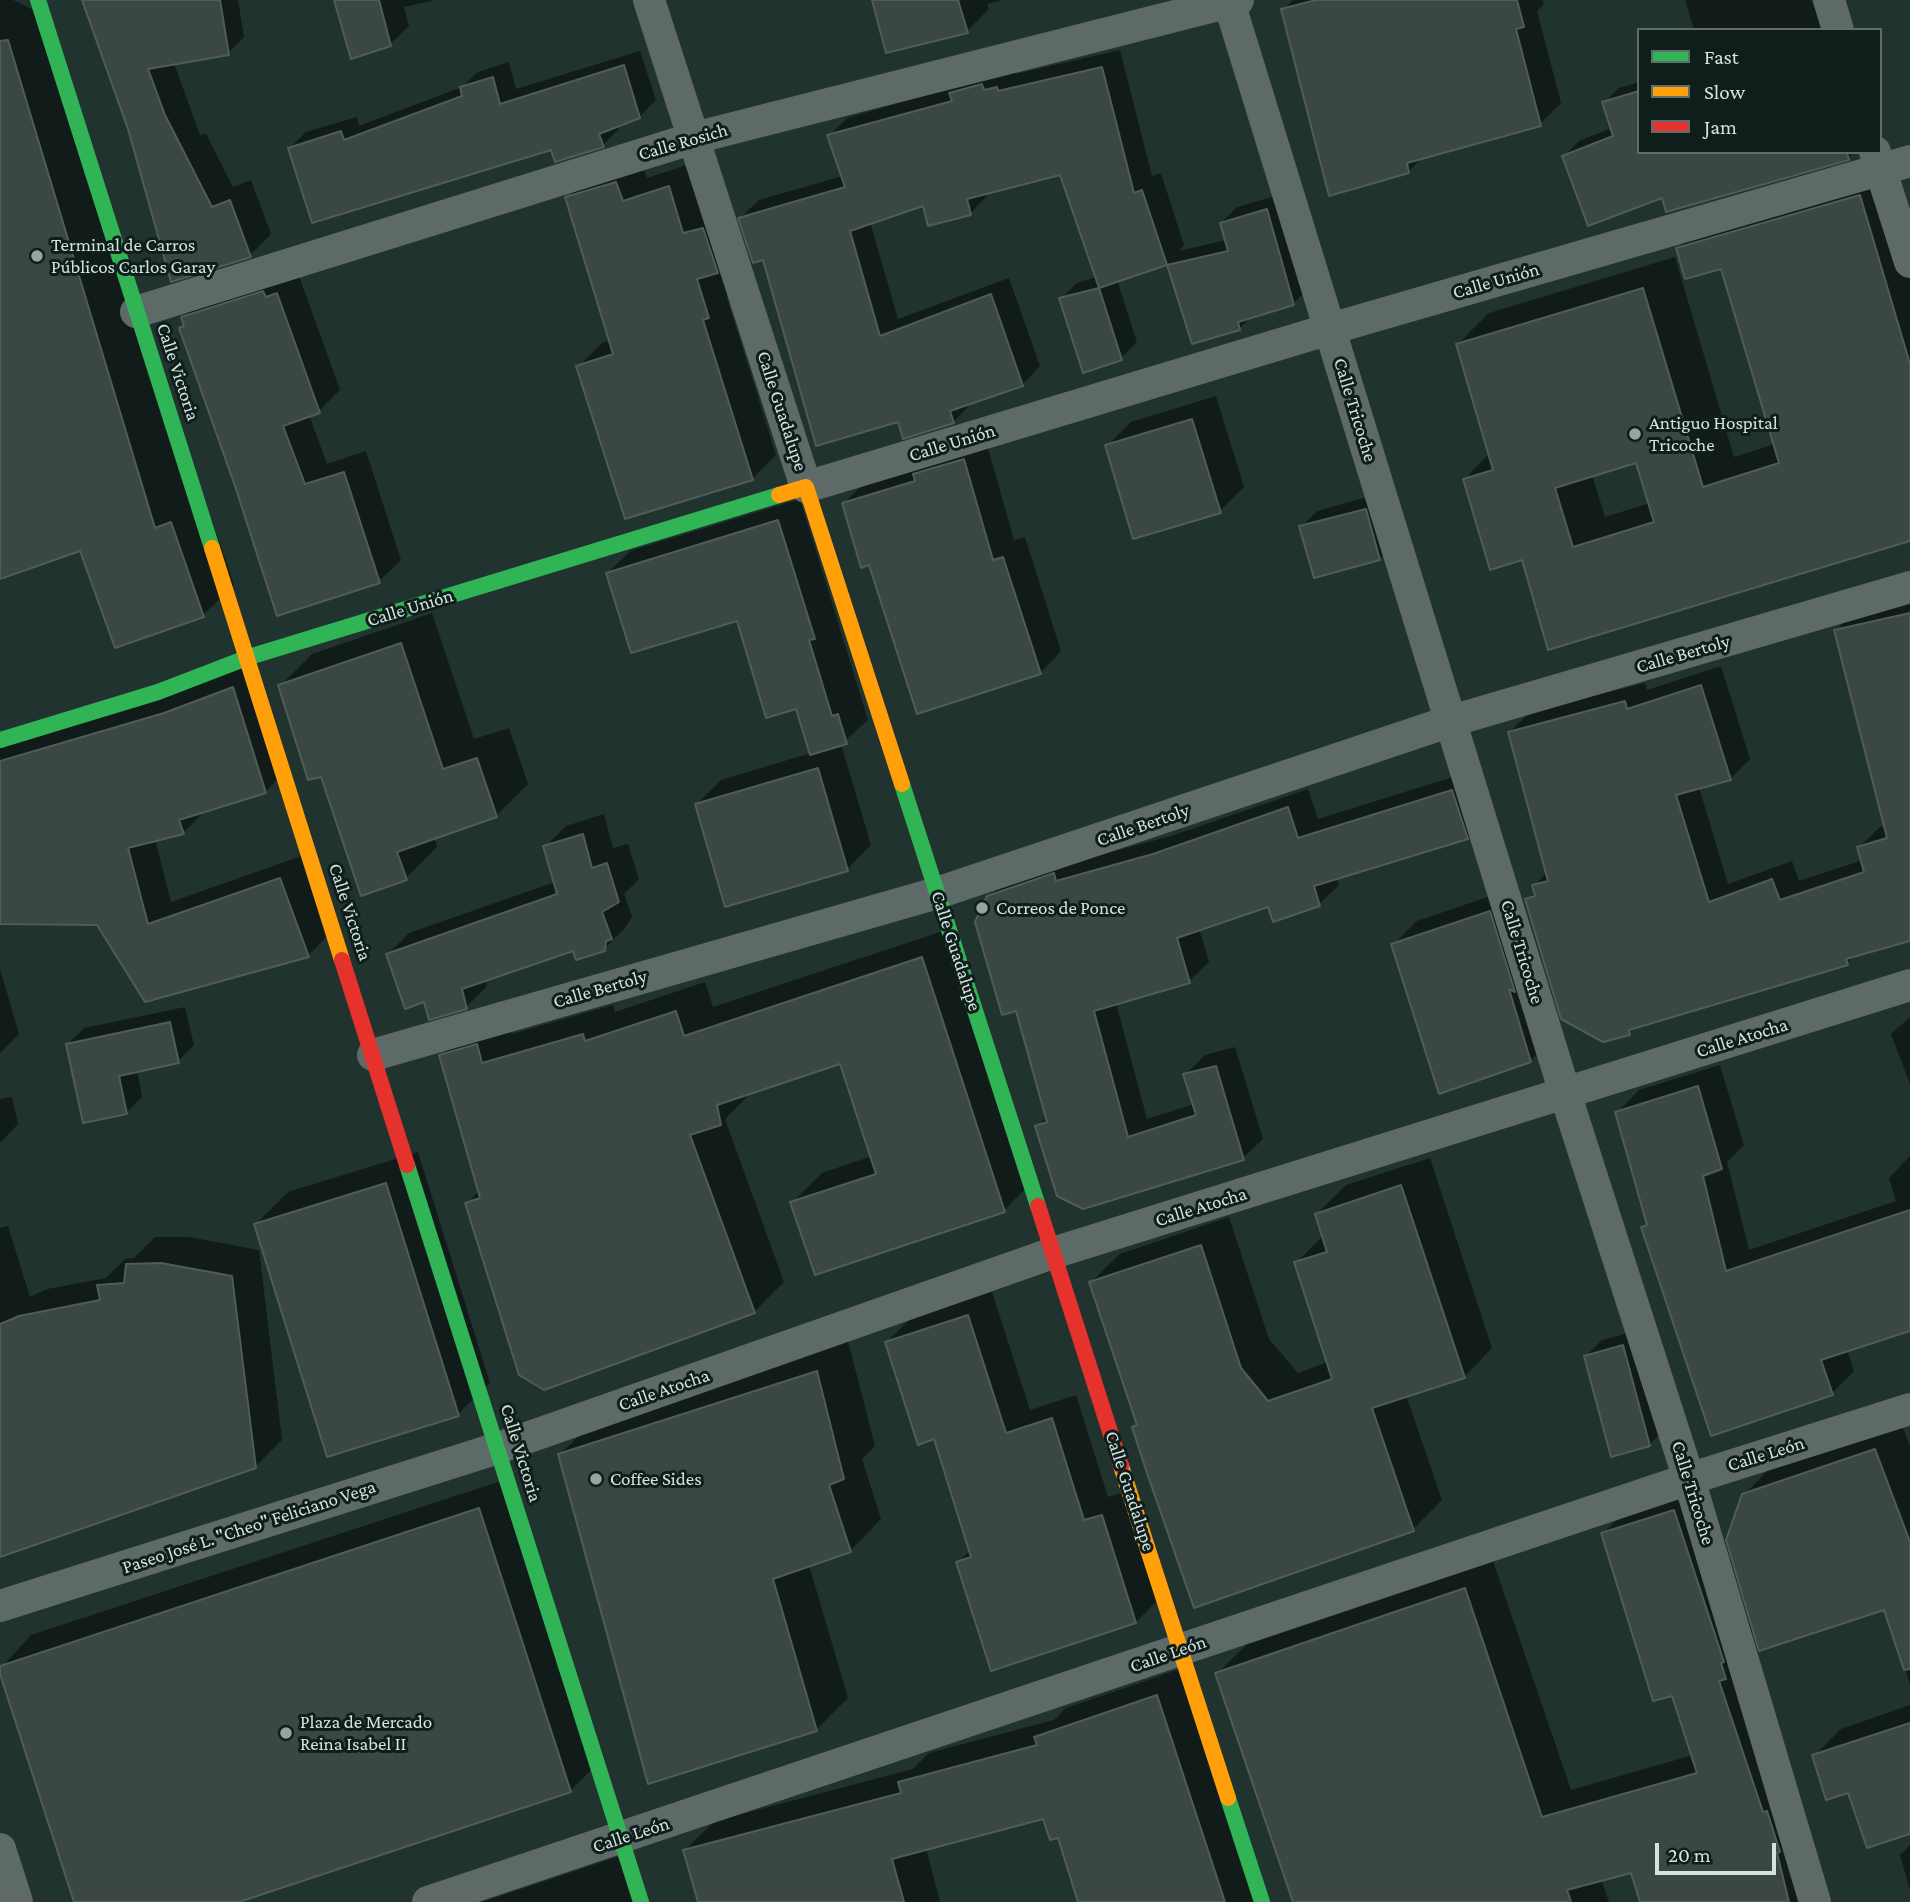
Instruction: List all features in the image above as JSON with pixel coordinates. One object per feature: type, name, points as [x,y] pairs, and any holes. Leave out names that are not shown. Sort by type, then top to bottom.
[{"type":"street","name":"Calle Victoria","points":[[38,0],[249,657],[641,1902]]},
{"type":"street","name":"Calle Guadalupe","points":[[649,0],[1262,1902]]},
{"type":"street","points":[[1829,0],[1837,28]]},
{"type":"street","name":"Calle Rosich","points":[[136,312],[694,138],[1234,1]]},
{"type":"street","name":"Calle Tricoche","points":[[1234,1],[1330,329],[1565,1093],[1689,1479],[1815,1902]]},
{"type":"street","points":[[1877,161],[1910,262]]},
{"type":"street","name":"Calle Unión","points":[[0,740],[159,692],[249,657],[1877,161],[1910,161]]},
{"type":"street","name":"Calle Bertoly","points":[[373,1055],[937,893],[1451,721],[1910,587]]},
{"type":"street","name":"Calle Atocha","points":[[498,1448],[1053,1253],[1910,985]]},
{"type":"street","name":"Calle León","points":[[428,1902],[1689,1479],[1910,1409]]},
{"type":"street","name":"Paseo José L. \"Cheo\" Feliciano Vega","points":[[0,1606],[498,1448]]},
{"type":"street","points":[[0,1849],[18,1902]]},
{"type":"building","points":[[82,0],[220,0],[229,55],[148,69],[165,115],[212,207],[230,200],[251,257],[171,282],[128,129]]},
{"type":"building","points":[[334,0],[379,0],[391,46],[351,59]]},
{"type":"building","points":[[872,0],[958,0],[968,33],[886,53]]},
{"type":"building","points":[[1316,0],[1517,0],[1524,27],[1516,29],[1541,126],[1407,163],[1409,173],[1329,196],[1281,9]]},
{"type":"building","name":"Terminal de Carros Públicos Carlos Garay","points":[[8,40],[155,528],[171,522],[204,617],[115,648],[80,551],[0,579],[0,41]]},
{"type":"building","points":[[624,65],[640,118],[599,134],[604,147],[555,162],[551,150],[312,223],[288,148],[341,131],[344,140],[462,96],[460,87],[493,77],[500,104]]},
{"type":"building","points":[[1102,67],[1134,193],[1142,190],[1167,265],[1099,288],[1060,175],[967,199],[971,215],[928,226],[923,206],[850,231],[880,336],[991,294],[1023,386],[950,411],[954,423],[903,439],[898,422],[816,446],[763,260],[753,263],[738,218],[845,187],[827,135],[952,101],[949,93],[982,84],[984,90],[997,87],[998,91]]},
{"type":"building","points":[[1637,92],[1637,154],[1848,154],[1849,160],[1666,212],[1662,198],[1588,226],[1562,156],[1613,136],[1602,102]]},
{"type":"building","points":[[616,182],[623,201],[669,186],[683,233],[703,228],[718,273],[697,279],[709,318],[703,320],[753,480],[625,519],[576,366],[613,354],[565,197]]},
{"type":"building","name":"Antiguo Hospital Tricoche","points":[[1860,195],[1910,364],[1910,541],[1548,650],[1522,560],[1490,570],[1463,479],[1493,470],[1456,344],[1643,288],[1703,487],[1779,463],[1721,269],[1685,279],[1676,248]],"holes":[[[1636,463],[1654,522],[1573,547],[1555,488]]]},
{"type":"building","points":[[1267,209],[1294,305],[1238,322],[1240,330],[1192,344],[1167,265],[1228,251],[1220,223]]},
{"type":"building","points":[[1099,288],[1122,360],[1083,373],[1059,298]]},
{"type":"building","points":[[263,291],[266,297],[277,293],[320,413],[283,426],[305,484],[344,472],[380,583],[277,616],[235,486],[179,328],[184,326],[181,317]]},
{"type":"building","points":[[1192,419],[1221,513],[1133,539],[1105,445]]},
{"type":"building","points":[[964,459],[993,560],[1003,557],[1041,674],[917,714],[869,565],[861,568],[842,503],[915,481],[913,474]]},
{"type":"building","points":[[1366,509],[1380,560],[1314,578],[1299,526]]},
{"type":"building","points":[[778,520],[815,639],[809,640],[832,716],[838,714],[847,744],[810,755],[796,709],[766,718],[737,621],[631,653],[606,573]]},
{"type":"building","points":[[1910,613],[1910,941],[1846,959],[1848,965],[1629,1030],[1630,1035],[1603,1042],[1561,1019],[1525,899],[1535,896],[1532,885],[1548,881],[1508,732],[1625,701],[1627,709],[1701,685],[1731,780],[1676,795],[1709,902],[1772,879],[1780,900],[1864,872],[1857,847],[1887,838],[1834,630]]},
{"type":"building","points":[[401,643],[443,769],[477,758],[497,817],[397,852],[407,880],[361,896],[321,777],[308,780],[278,685]]},
{"type":"building","points":[[233,687],[266,793],[179,820],[184,834],[128,848],[148,924],[280,878],[309,957],[145,1002],[97,925],[0,924],[0,761],[164,713]]},
{"type":"building","points":[[818,768],[848,871],[725,907],[695,804]]},
{"type":"building","points":[[1452,790],[1468,839],[1314,886],[1320,906],[1273,922],[1268,907],[1177,938],[1190,983],[1094,1011],[1128,1137],[1196,1115],[1183,1074],[1216,1066],[1244,1160],[1083,1209],[1057,1196],[1035,1126],[1047,1122],[1016,1011],[1002,1015],[975,922],[987,896],[1054,873],[1056,881],[1153,854],[1288,807],[1298,838]]},
{"type":"building","points":[[583,834],[592,868],[607,863],[619,902],[602,912],[612,939],[606,941],[605,951],[576,960],[573,951],[462,989],[467,1009],[429,1020],[424,1002],[405,1009],[386,954],[557,894],[543,846]]},
{"type":"building","points":[[1490,911],[1515,992],[1509,989],[1531,1062],[1439,1094],[1391,944]]},
{"type":"building","points":[[922,957],[1005,1212],[815,1275],[790,1202],[876,1174],[840,1064],[717,1105],[721,1125],[690,1135],[755,1313],[544,1390],[519,1375],[465,1203],[480,1198],[439,1055],[477,1044],[482,1063],[583,1034],[585,1041],[676,1011],[684,1036]]},
{"type":"building","points":[[170,1022],[179,1063],[119,1076],[127,1114],[83,1123],[66,1044]]},
{"type":"building","points":[[1698,1086],[1722,1169],[1703,1176],[1726,1271],[1910,1210],[1910,1331],[1821,1360],[1833,1395],[1711,1436],[1641,1227],[1647,1225],[1615,1112]]},
{"type":"building","points":[[386,1183],[459,1416],[327,1457],[254,1224]]},
{"type":"building","points":[[1401,1185],[1465,1378],[1372,1408],[1414,1531],[1194,1608],[1132,1427],[1137,1425],[1089,1282],[1201,1245],[1241,1368],[1268,1401],[1332,1379],[1294,1262],[1327,1252],[1315,1214]]},
{"type":"building","points":[[161,1263],[232,1276],[256,1468],[0,1557],[0,1324],[19,1316],[100,1300],[97,1285],[124,1283],[126,1264]]},
{"type":"building","points":[[968,1315],[1006,1433],[1052,1418],[1084,1520],[1102,1515],[1136,1623],[991,1671],[956,1562],[971,1557],[934,1439],[918,1445],[885,1342]]},
{"type":"building","points":[[1623,1345],[1650,1446],[1611,1457],[1584,1356]]},
{"type":"building","points":[[817,1371],[844,1479],[829,1485],[851,1552],[773,1579],[817,1731],[648,1784],[558,1454]]},
{"type":"building","points":[[1875,1449],[1910,1542],[1910,1669],[1904,1670],[1884,1610],[1759,1651],[1726,1540],[1742,1494]]},
{"type":"building","name":"Plaza de Mercado Reina Isabel II","points":[[479,1508],[571,1792],[239,1902],[74,1902],[0,1674],[0,1666]]},
{"type":"building","points":[[1674,1510],[1724,1662],[1721,1663],[1726,1679],[1719,1681],[1763,1812],[1767,1811],[1780,1852],[1777,1853],[1789,1902],[1640,1902],[1631,1873],[1567,1890],[1571,1902],[1293,1902],[1215,1673],[1465,1588],[1542,1817],[1697,1773],[1672,1696],[1653,1701],[1601,1533]]},
{"type":"building","points":[[1157,1695],[1225,1902],[1078,1902],[1058,1838],[1050,1840],[1043,1819],[892,1859],[904,1902],[698,1902],[683,1850],[901,1793],[898,1782],[1037,1745],[1034,1737]]},
{"type":"building","points":[[1910,1723],[1910,1834],[1867,1848],[1848,1793],[1826,1800],[1812,1755]]},
{"type":"traffic: fast","points":[[38,0],[212,548]]},
{"type":"traffic: fast","points":[[0,740],[158,692],[249,657],[779,495]]},
{"type":"traffic: fast","points":[[902,784],[1038,1206]]},
{"type":"traffic: fast","points":[[407,1165],[641,1902]]},
{"type":"traffic: fast","points":[[1228,1798],[1262,1902]]},
{"type":"traffic: slow","points":[[779,495],[806,487],[902,784]]},
{"type":"traffic: slow","points":[[212,548],[342,960]]},
{"type":"traffic: slow","points":[[1121,1466],[1228,1798]]},
{"type":"traffic: jam","points":[[342,960],[407,1165]]},
{"type":"traffic: jam","points":[[1038,1206],[1121,1466]]},
{"type":"place","name":"Terminal de Carros Públicos Carlos Garay","points":[[37,256]]},
{"type":"place","name":"Antiguo Hospital Tricoche","points":[[1635,434]]},
{"type":"place","name":"Correos de Ponce","points":[[982,908]]},
{"type":"place","name":"Coffee Sides","points":[[596,1479]]},
{"type":"place","name":"Plaza de Mercado Reina Isabel II","points":[[286,1733]]}]
